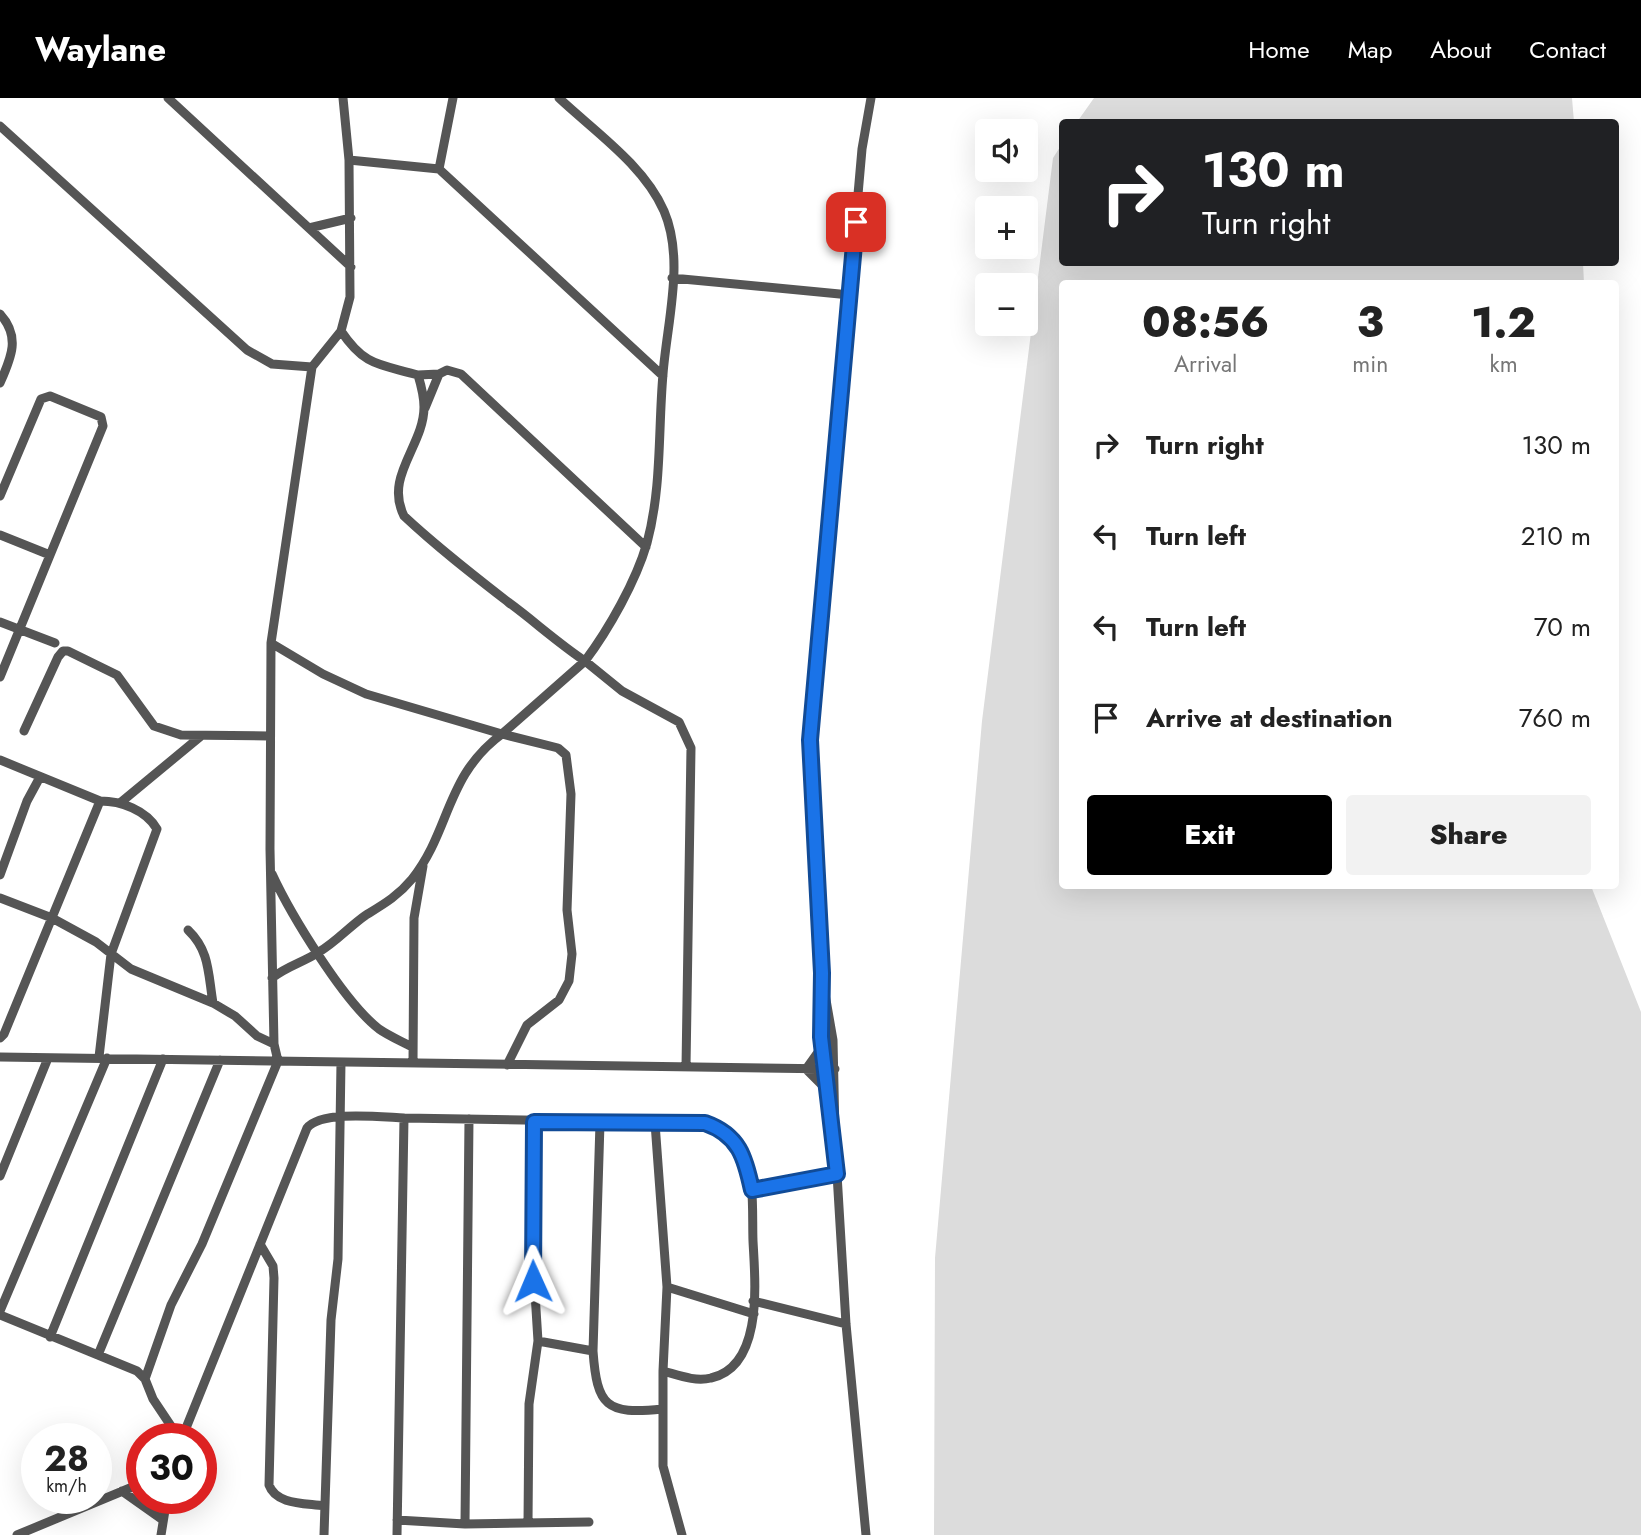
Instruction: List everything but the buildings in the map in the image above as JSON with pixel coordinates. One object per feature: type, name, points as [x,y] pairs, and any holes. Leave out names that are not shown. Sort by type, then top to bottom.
[{"type":"street","points":[[168,98],[351,267]]},
{"type":"street","points":[[145,1378],[172,1304],[202,1244],[278,1061],[274,1044],[270,869],[271,643],[312,367],[341,331],[350,297],[349,160],[343,98]]},
{"type":"street","points":[[439,169],[453,98]]},
{"type":"street","points":[[412,1063],[414,918],[424,861],[461,777],[471,761],[585,660],[604,635],[646,547],[656,496],[672,278],[672,237],[655,194],[643,177],[559,98]]},
{"type":"street","points":[[866,1535],[846,1324],[837,1174],[822,1046],[822,973],[810,740],[862,149],[870,98]]},
{"type":"street","points":[[0,126],[247,350],[272,364],[312,367]]},
{"type":"street","points":[[349,160],[439,169],[663,376]]},
{"type":"street","points":[[309,228],[351,218]]},
{"type":"street","points":[[672,278],[850,295]]},
{"type":"street","points":[[0,314],[14,335],[12,356],[0,383]]},
{"type":"street","points":[[341,331],[355,352],[367,361],[418,375],[439,374],[447,370],[461,374],[646,547]]},
{"type":"street","points":[[439,374],[398,488],[398,505],[404,516],[467,573],[516,608],[563,647],[585,660],[622,691],[679,722],[691,748],[687,1067]]},
{"type":"street","points":[[418,375],[425,409]]},
{"type":"street","points":[[0,496],[41,400],[50,396],[101,417],[103,426],[0,677]]},
{"type":"street","points":[[0,535],[50,555]]},
{"type":"street","points":[[0,622],[55,643]]},
{"type":"street","points":[[271,643],[323,674],[366,694],[563,750],[568,761],[571,794],[567,910],[572,954],[569,981],[559,1000],[527,1025],[507,1065]]},
{"type":"street","points":[[24,731],[58,657],[63,651],[68,651],[117,675],[154,726],[181,735],[269,736]]},
{"type":"street","points":[[121,803],[201,736]]},
{"type":"street","points":[[0,760],[100,801],[121,803],[149,818],[157,829],[111,954],[103,1057],[0,1313],[50,1337],[137,1371],[145,1378],[153,1399],[170,1423]]},
{"type":"street","points":[[0,875],[27,801],[40,777]]},
{"type":"street","points":[[100,801],[1,1038],[1,1056],[835,1069]]},
{"type":"street","points":[[272,978],[284,969],[319,953],[367,915],[396,897],[424,861]]},
{"type":"street","points":[[270,869],[289,909],[358,1007],[377,1027],[412,1046]]},
{"type":"street","points":[[0,898],[52,918],[131,969],[213,1003],[235,1016],[257,1036],[274,1044]]},
{"type":"street","points":[[188,930],[203,945],[213,1003]]},
{"type":"street","points":[[822,973],[835,1069],[834,1149]]},
{"type":"street","points":[[806,1069],[819,1055],[822,1046]]},
{"type":"street","points":[[0,1176],[48,1058]]},
{"type":"street","points":[[50,1337],[163,1059]]},
{"type":"street","points":[[98,1355],[220,1060]]},
{"type":"street","points":[[324,1535],[331,1320],[338,1259],[341,1062]]},
{"type":"street","points":[[806,1069],[825,1088]]},
{"type":"street","points":[[186,1423],[307,1128],[315,1121],[340,1116],[534,1122],[705,1123],[729,1135],[744,1157],[752,1190],[754,1314],[744,1352],[723,1372],[712,1378],[699,1379],[663,1371]]},
{"type":"street","points":[[397,1535],[404,1118]]},
{"type":"street","points":[[465,1524],[469,1119]]},
{"type":"street","points":[[528,1523],[529,1404],[538,1341],[533,1261],[534,1122]]},
{"type":"street","points":[[600,1123],[593,1351],[598,1394],[607,1405],[631,1412],[662,1409]]},
{"type":"street","points":[[655,1123],[667,1287],[662,1409],[663,1466],[682,1535]]},
{"type":"street","points":[[752,1190],[837,1174]]},
{"type":"street","points":[[260,1244],[273,1266],[274,1279],[269,1485],[271,1491],[285,1500],[324,1506]]},
{"type":"street","points":[[667,1287],[754,1314]]},
{"type":"street","points":[[753,1301],[846,1324]]},
{"type":"street","points":[[538,1341],[593,1351]]},
{"type":"street","points":[[17,1535],[126,1489]]},
{"type":"street","points":[[122,1491],[163,1520]]},
{"type":"street","points":[[161,1535],[164,1514]]},
{"type":"street","points":[[397,1520],[465,1524],[589,1522]]},
{"type":"shaded area","points":[[1094,98],[1572,98],[1574,119],[1079,119]]},
{"type":"shaded area","points":[[1059,149],[1059,266],[1583,266],[1584,280],[1059,280],[1059,889],[1592,889],[1641,1012],[1641,1535],[934,1535],[935,1258],[982,721],[1031,336],[1038,336],[1038,277],[1053,158]]},
{"type":"route","points":[[533,1281],[534,1122],[705,1123],[718,1128],[738,1144],[752,1190],[837,1174],[821,1037],[822,973],[810,740],[856,222]]}]
